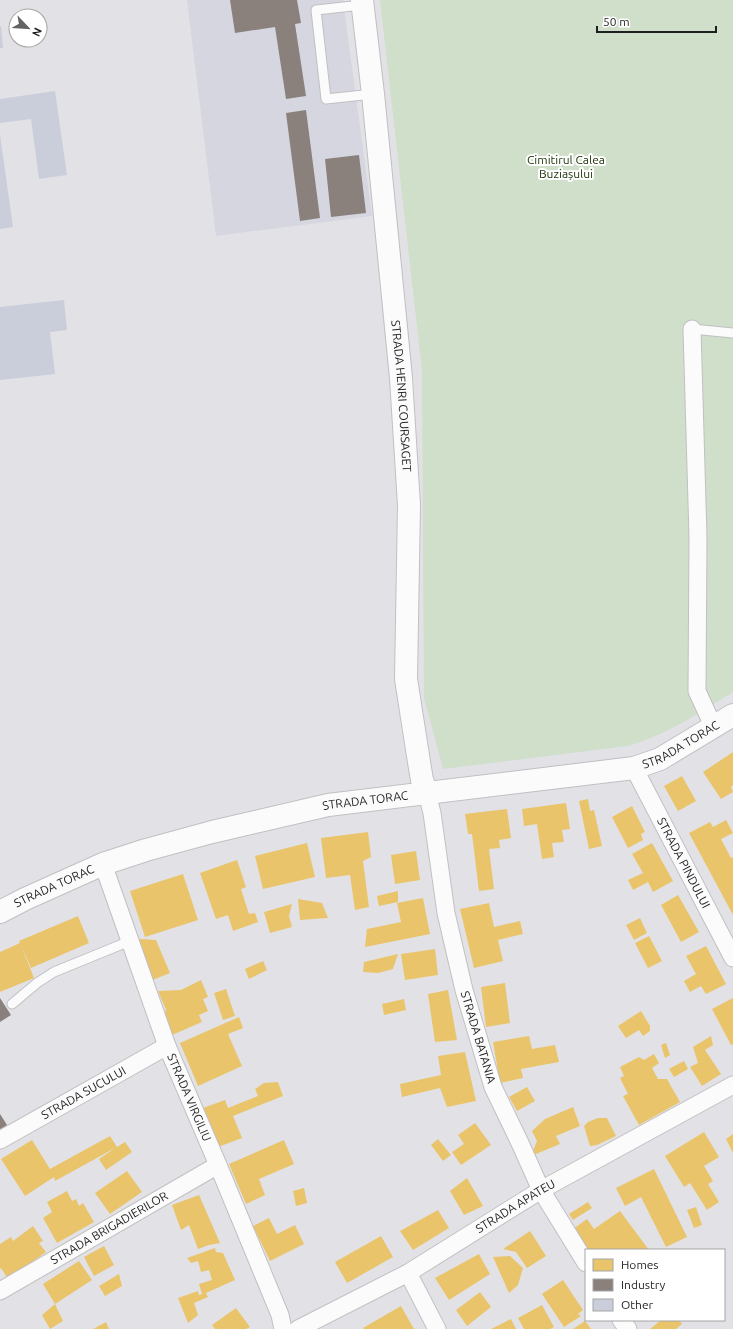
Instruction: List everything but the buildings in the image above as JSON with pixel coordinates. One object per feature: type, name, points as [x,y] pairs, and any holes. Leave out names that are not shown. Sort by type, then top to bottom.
[{"type":"street","name":"STRADA HENRI COURSAGET","points":[[362,2],[373,94],[401,378],[409,505],[406,679],[422,780],[426,793]]},
{"type":"street","points":[[692,329],[698,537],[697,691],[714,728]]},
{"type":"street","name":"STRADA TORAC","points":[[0,912],[103,864],[146,850],[212,832],[328,805],[634,768],[660,759],[714,728],[733,715]]},
{"type":"street","name":"STRADA PINDULUI","points":[[634,768],[733,958]]},
{"type":"street","name":"STRADA BATANIA","points":[[426,793],[432,813],[446,913],[464,990],[493,1087],[541,1190],[585,1261]]},
{"type":"street","name":"STRADA VIRGILIU","points":[[103,864],[167,1046],[280,1315],[283,1329]]},
{"type":"street","name":"STRADA SUCULUI","points":[[0,1140],[167,1046]]},
{"type":"street","name":"STRADA APATEU","points":[[298,1329],[408,1273],[541,1190],[733,1085]]},
{"type":"street","name":"STRADA BRIGADIERILOR","points":[[0,1291],[218,1165]]},
{"type":"street","points":[[408,1273],[437,1329]]},
{"type":"lane","points":[[362,2],[316,10],[326,99],[373,94]]},
{"type":"lane","points":[[692,329],[733,333]]},
{"type":"lane","points":[[12,1004],[37,983],[54,972],[130,941]]},
{"type":"shaded area","points":[[187,0],[343,0],[372,216],[216,236]]},
{"type":"green space","name":"Cimitirul Calea Buziașului","points":[[380,0],[733,0],[733,692],[682,723],[641,742],[627,746],[443,769],[424,698],[422,371]]}]
